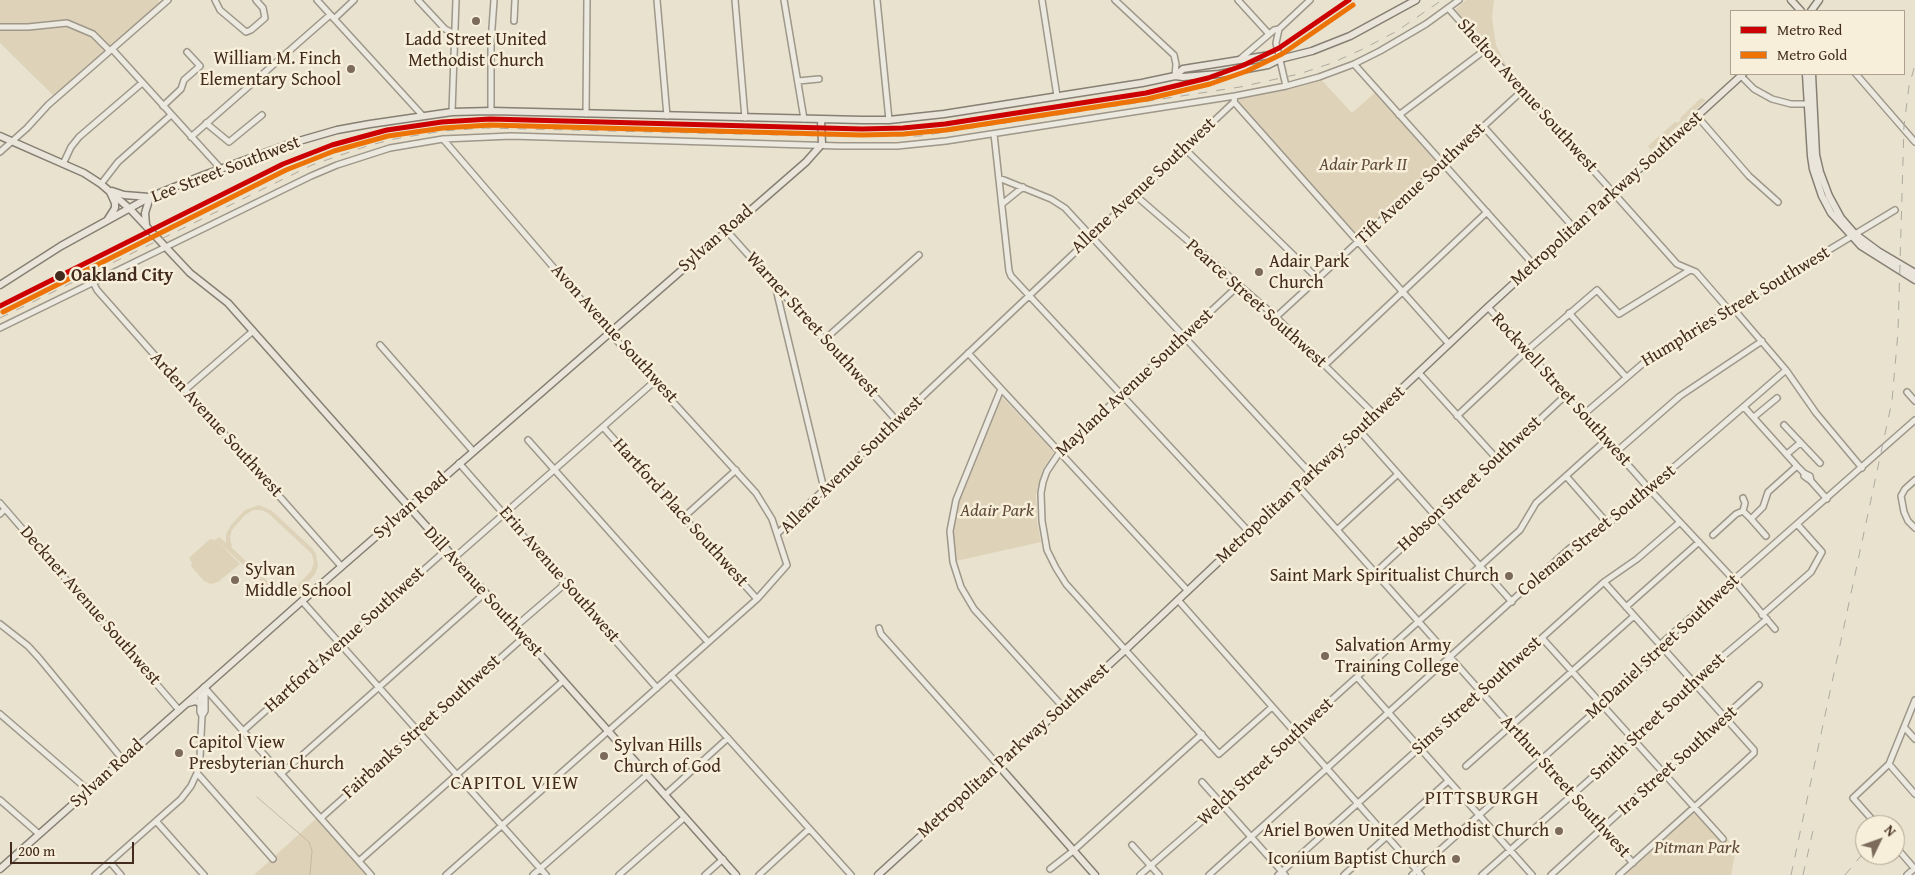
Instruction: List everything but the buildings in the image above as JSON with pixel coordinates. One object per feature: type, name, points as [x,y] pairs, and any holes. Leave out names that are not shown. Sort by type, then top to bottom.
[{"type":"main road","name":"Lee Street Southwest","points":[[0,285],[60,246],[150,197],[292,143],[337,130],[422,115],[452,112],[491,111],[821,120],[889,120],[944,114],[1176,76],[1219,74],[1268,65],[1280,59],[1350,36],[1416,0]]},
{"type":"main road","points":[[1791,0],[1800,10]]},
{"type":"main road","points":[[1812,10],[1820,0]]},
{"type":"main road","points":[[1176,76],[1183,69],[1189,68],[1270,55],[1280,59]]},
{"type":"main road","name":"Metropolitan Parkway Southwest","points":[[878,875],[1126,649],[1449,344],[1742,75]]},
{"type":"main road","points":[[1806,75],[1811,104]]},
{"type":"main road","points":[[1812,75],[1812,162],[1822,196],[1831,213],[1874,256],[1915,280]]},
{"type":"main road","points":[[821,120],[822,144]]},
{"type":"main road","points":[[0,136],[63,164],[108,189],[124,195],[150,197],[144,213],[146,226]]},
{"type":"main road","name":"Sylvan Road","points":[[0,868],[473,451],[806,162],[822,144]]},
{"type":"main road","points":[[103,224],[114,208],[113,198],[108,189]]},
{"type":"main road","name":"Dill Avenue Southwest","points":[[108,189],[130,209],[190,273],[228,303],[736,875]]},
{"type":"main road","points":[[1853,236],[1915,273]]},
{"type":"main road","points":[[187,703],[194,701],[203,706]]},
{"type":"main road","points":[[999,766],[1095,875]]},
{"type":"street","points":[[0,152],[27,128],[48,105],[168,0]]},
{"type":"street","points":[[215,0],[220,10],[246,32],[265,18],[264,8],[256,0]]},
{"type":"street","points":[[317,0],[422,115]]},
{"type":"street","points":[[191,137],[354,0]]},
{"type":"street","points":[[418,0],[445,29],[454,34]]},
{"type":"street","points":[[452,112],[456,0]]},
{"type":"street","points":[[491,111],[491,42],[494,0]]},
{"type":"street","points":[[514,21],[516,0]]},
{"type":"street","points":[[586,114],[588,0]]},
{"type":"street","points":[[657,0],[667,116]]},
{"type":"street","points":[[735,0],[745,118]]},
{"type":"street","points":[[784,0],[804,119]]},
{"type":"street","points":[[877,0],[889,120]]},
{"type":"street","points":[[1042,0],[1057,96]]},
{"type":"street","points":[[1115,0],[1174,55],[1176,76]]},
{"type":"street","points":[[1238,0],[1268,33]]},
{"type":"street","points":[[1238,60],[1268,33],[1279,28],[1310,0]]},
{"type":"street","points":[[0,328],[337,165],[390,148],[443,139],[483,136],[556,136],[897,146],[946,141],[1234,99],[1319,77],[1354,64],[1403,38],[1459,0]]},
{"type":"street","name":"Shelton Avenue Southwest","points":[[1448,8],[1677,264],[1696,272],[1762,341],[1862,468]]},
{"type":"street","points":[[0,27],[28,27],[67,23],[93,34],[111,50],[221,169]]},
{"type":"street","points":[[1279,28],[1276,43],[1286,86]]},
{"type":"street","points":[[1399,114],[1485,50]]},
{"type":"street","points":[[162,106],[181,89],[184,80],[200,66],[187,52]]},
{"type":"street","points":[[1354,64],[1534,265]]},
{"type":"street","points":[[1742,75],[1754,89],[1764,96],[1782,103],[1811,104]]},
{"type":"street","points":[[1857,75],[1915,142]]},
{"type":"street","points":[[798,81],[819,79]]},
{"type":"street","points":[[63,164],[70,147],[79,137],[142,83]]},
{"type":"street","name":"Tift Avenue Southwest","points":[[1276,317],[1522,91]]},
{"type":"street","points":[[1234,99],[1449,344]]},
{"type":"street","name":"Allene Avenue Southwest","points":[[446,875],[756,599],[787,565],[777,534],[1135,196],[1234,99]]},
{"type":"street","points":[[101,184],[118,162],[171,115]]},
{"type":"street","points":[[206,123],[229,142],[262,115]]},
{"type":"street","points":[[1697,116],[1749,176],[1778,202]]},
{"type":"street","points":[[1483,126],[1574,228]]},
{"type":"street","points":[[994,134],[1009,271],[1250,533]]},
{"type":"street","name":"Avon Avenue Southwest","points":[[443,139],[610,332],[736,470],[762,502],[777,534]]},
{"type":"street","points":[[1185,148],[1318,279]]},
{"type":"street","points":[[999,178],[1059,203],[1312,475]]},
{"type":"street","points":[[1002,204],[1023,187]]},
{"type":"street","name":"Pearce Street Southwest","points":[[1135,196],[1276,317],[1375,415]]},
{"type":"street","name":"Humphries Street Southwest","points":[[1583,415],[1647,360],[1895,210]]},
{"type":"street","points":[[1325,365],[1487,212]]},
{"type":"street","name":"Warner Street Southwest","points":[[726,230],[896,421]]},
{"type":"street","points":[[824,340],[919,255]]},
{"type":"street","points":[[1458,416],[1526,351],[1597,290],[1619,314],[1690,270]]},
{"type":"street","name":"Arden Avenue Southwest","points":[[93,282],[97,290],[342,566]]},
{"type":"street","points":[[775,285],[824,489]]},
{"type":"street","name":"Mayland Avenue Southwest","points":[[1239,285],[1060,453],[1047,471],[1041,493],[1042,521],[1047,550],[1066,584],[1220,754],[1272,706]]},
{"type":"street","name":"Rockwell Street Southwest","points":[[1488,308],[1650,490],[1734,580],[1775,628]]},
{"type":"street","points":[[1569,314],[1626,377]]},
{"type":"street","points":[[185,390],[253,331]]},
{"type":"street","points":[[1616,452],[1680,396],[1762,341]]},
{"type":"street","points":[[380,345],[473,451]]},
{"type":"street","points":[[968,353],[1188,591]]},
{"type":"street","name":"Coleman Street Southwest","points":[[1209,875],[1389,714],[1570,548],[1608,524],[1650,490],[1746,409],[1786,370]]},
{"type":"street","points":[[1419,373],[1497,459]]},
{"type":"street","points":[[454,558],[655,381]]},
{"type":"street","points":[[1001,390],[956,500],[950,531],[952,562],[961,587],[974,609],[1063,707]]},
{"type":"street","points":[[1907,392],[1915,401]]},
{"type":"street","name":"Hobson Street Southwest","points":[[1375,573],[1566,395]]},
{"type":"street","points":[[1754,417],[1777,398]]},
{"type":"street","points":[[1746,409],[1804,473],[1804,476],[1827,498]]},
{"type":"street","name":"McDaniel Street Southwest","points":[[1412,875],[1419,873],[1479,815],[1656,657],[1663,642],[1915,420]]},
{"type":"street","points":[[1784,425],[1820,463]]},
{"type":"street","name":"Hartford Place Southwest","points":[[603,427],[756,599]]},
{"type":"street","points":[[1359,430],[1512,602]]},
{"type":"street","points":[[528,440],[708,642]]},
{"type":"street","name":"Welch Street Southwest","points":[[1140,875],[1222,804],[1296,733],[1520,530],[1536,504],[1606,440]]},
{"type":"street","points":[[1787,454],[1800,443]]},
{"type":"street","name":"Erin Avenue Southwest","points":[[460,463],[657,688]]},
{"type":"street","points":[[1751,519],[1763,506],[1768,492],[1797,466]]},
{"type":"street","points":[[684,518],[736,470]]},
{"type":"street","points":[[1337,530],[1398,474]]},
{"type":"street","points":[[1566,476],[1608,524]]},
{"type":"street","points":[[1915,480],[1905,489],[1901,496],[1904,512],[1908,521],[1915,528]]},
{"type":"street","name":"Arthur Street Southwest","points":[[1299,487],[1633,863]]},
{"type":"street","points":[[1743,498],[1745,503],[1743,511]]},
{"type":"street","name":"Deckner Avenue Southwest","points":[[0,503],[180,710]]},
{"type":"street","points":[[0,514],[5,509]]},
{"type":"street","points":[[1743,511],[1766,536]]},
{"type":"street","points":[[1714,535],[1736,514],[1743,511]]},
{"type":"street","name":"Sims Street Southwest","points":[[1282,874],[1604,582],[1637,559],[1680,522]]},
{"type":"street","name":"Smith Street Southwest","points":[[1482,875],[1634,740],[1811,572],[1822,552],[1797,524]]},
{"type":"street","points":[[1626,607],[1699,542]]},
{"type":"street","name":"Hartford Avenue Southwest","points":[[243,731],[446,550]]},
{"type":"street","points":[[1604,582],[1754,750],[1754,753],[1619,875]]},
{"type":"street","points":[[515,627],[566,583]]},
{"type":"street","points":[[282,774],[485,594]]},
{"type":"street","points":[[1178,600],[1419,873]]},
{"type":"street","points":[[302,601],[546,875]]},
{"type":"street","points":[[1466,766],[1634,616]]},
{"type":"street","points":[[0,624],[34,652],[122,760]]},
{"type":"street","points":[[879,628],[881,634],[999,766]]},
{"type":"street","name":"Fairbanks Street Southwest","points":[[320,818],[524,637]]},
{"type":"street","points":[[1542,638],[1723,839]]},
{"type":"street","points":[[671,675],[851,875]]},
{"type":"street","points":[[1357,677],[1532,875]]},
{"type":"street","points":[[359,861],[563,681]]},
{"type":"street","name":"Ira Street Southwest","points":[[1551,875],[1759,685]]},
{"type":"street","points":[[204,687],[371,875]]},
{"type":"street","points":[[95,875],[185,795],[197,773],[200,757],[204,687]]},
{"type":"street","points":[[1868,815],[1853,798],[1889,764],[1915,700]]},
{"type":"street","points":[[203,706],[208,703],[217,702]]},
{"type":"street","points":[[0,714],[88,790]]},
{"type":"street","points":[[1904,728],[1915,739]]},
{"type":"street","points":[[1050,869],[1074,851],[1202,734]]},
{"type":"street","points":[[665,795],[728,738]]},
{"type":"street","points":[[1889,764],[1915,794]]},
{"type":"street","points":[[197,773],[273,858]]},
{"type":"street","points":[[533,875],[647,775]]},
{"type":"street","points":[[1202,782],[1282,874]]},
{"type":"street","points":[[1344,875],[1448,782]]},
{"type":"street","points":[[0,800],[39,834]]},
{"type":"street","points":[[619,875],[685,817]]},
{"type":"street","points":[[156,821],[204,875]]},
{"type":"street","points":[[759,875],[810,829]]},
{"type":"street","points":[[1132,845],[1159,875]]},
{"type":"street","points":[[1905,857],[1915,868],[1908,875]]},
{"type":"street","points":[[705,875],[723,860]]},
{"type":"street","points":[[110,862],[121,875]]},
{"type":"green space","points":[[0,0],[158,0],[162,4],[113,47],[58,100],[0,43]]},
{"type":"green space","points":[[1466,0],[1494,0],[1492,18],[1496,45],[1509,71],[1455,10]]},
{"type":"green space","name":"Adair Park II","points":[[1319,77],[1352,113],[1377,91],[1443,164],[1358,242],[1234,102],[1235,96]]},
{"type":"green space","points":[[1701,98],[1706,100],[1651,150],[1648,146],[1675,122],[1677,123],[1681,120],[1680,118]]},
{"type":"green space","name":"Adair Park","points":[[1002,397],[1054,452],[1043,469],[1036,494],[1037,521],[1041,542],[956,561],[953,546],[953,530],[959,502]]},
{"type":"green space","points":[[259,505],[272,511],[312,548],[316,554],[318,566],[315,574],[300,591],[283,596],[273,592],[216,540],[240,564],[218,582],[211,584],[204,581],[191,566],[192,563],[189,558],[210,539],[215,540],[219,537],[226,543],[226,534],[231,525],[245,510]],"holes":[[[253,510],[261,510],[268,513],[312,554],[314,563],[311,571],[293,590],[285,592],[275,588],[232,548],[230,537],[232,530],[245,515]]]},
{"type":"green space","name":"Pitman Park","points":[[1699,808],[1736,849],[1731,875],[1625,875]]},
{"type":"green space","points":[[320,815],[372,875],[254,875]]},
{"type":"waterway","points":[[257,797],[309,842],[312,851],[310,875]]},
{"type":"railway","points":[[0,318],[312,165],[394,139],[443,131],[485,128],[822,136],[920,136],[1240,87],[1299,74],[1332,63],[1363,49],[1397,31],[1442,0]]},
{"type":"railway","points":[[1791,875],[1892,401],[1898,332],[1904,126],[1909,86],[1915,65]]},
{"type":"railway","points":[[1803,875],[1814,826]]},
{"type":"railway","points":[[1845,875],[1855,863]]},
{"type":"metro line","name":"Red","points":[[0,306],[283,164],[332,145],[387,130],[442,122],[490,119],[862,129],[945,124],[1146,93],[1208,78],[1244,65],[1279,48],[1349,0]]},
{"type":"metro line","name":"Gold","points":[[3,312],[286,170],[334,151],[388,136],[443,128],[490,125],[862,135],[946,130],[1147,99],[1210,84],[1247,71],[1282,54],[1353,5]]},
{"type":"place","name":"Ladd Street United Methodist Church","points":[[476,21]]},
{"type":"place","name":"William M. Finch Elementary School","points":[[351,69]]},
{"type":"place","name":"Adair Park Church","points":[[1259,272]]},
{"type":"place","name":"Oakland City","points":[[60,276]]},
{"type":"place","name":"Saint Mark Spiritualist Church","points":[[1509,576]]},
{"type":"place","name":"Sylvan Middle School","points":[[235,580]]},
{"type":"place","name":"Salvation Army Training College","points":[[1325,656]]},
{"type":"place","name":"Capitol View Presbyterian Church","points":[[179,753]]},
{"type":"place","name":"Sylvan Hills Church of God","points":[[604,756]]},
{"type":"place","name":"Ariel Bowen United Methodist Church","points":[[1559,831]]},
{"type":"place","name":"Iconium Baptist Church","points":[[1456,859]]},
{"type":"district","name":"CAPITOL VIEW","points":[[515,784]]},
{"type":"district","name":"PITTSBURGH","points":[[1482,799]]}]
